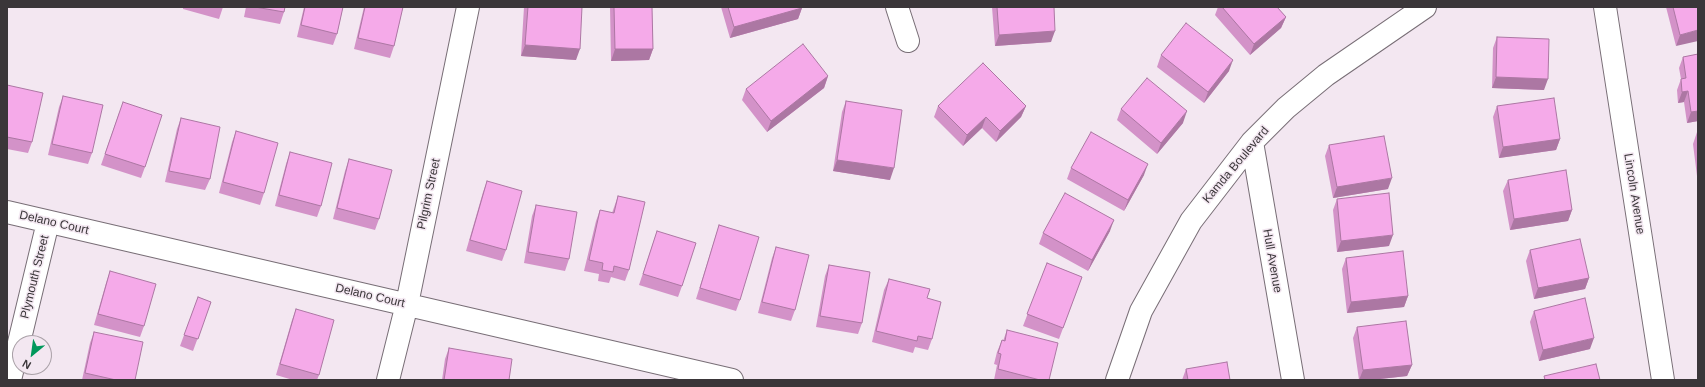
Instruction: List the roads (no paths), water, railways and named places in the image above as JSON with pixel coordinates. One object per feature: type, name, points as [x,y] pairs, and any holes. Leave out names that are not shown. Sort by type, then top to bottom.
[{"type":"street","name":"Pilgrim Street","points":[[388,380],[406,304],[468,7]]},
{"type":"street","points":[[897,7],[908,41]]},
{"type":"street","name":"Kamda Boulevard","points":[[1117,380],[1141,311],[1190,221],[1252,142],[1286,108],[1326,75],[1425,7]]},
{"type":"street","name":"Lincoln Avenue","points":[[1605,7],[1663,380]]},
{"type":"street","name":"Hull Avenue","points":[[1252,142],[1292,380]]},
{"type":"street","name":"Delano Court","points":[[7,212],[732,380]]},
{"type":"street","name":"Plymouth Street","points":[[10,380],[48,222]]}]
